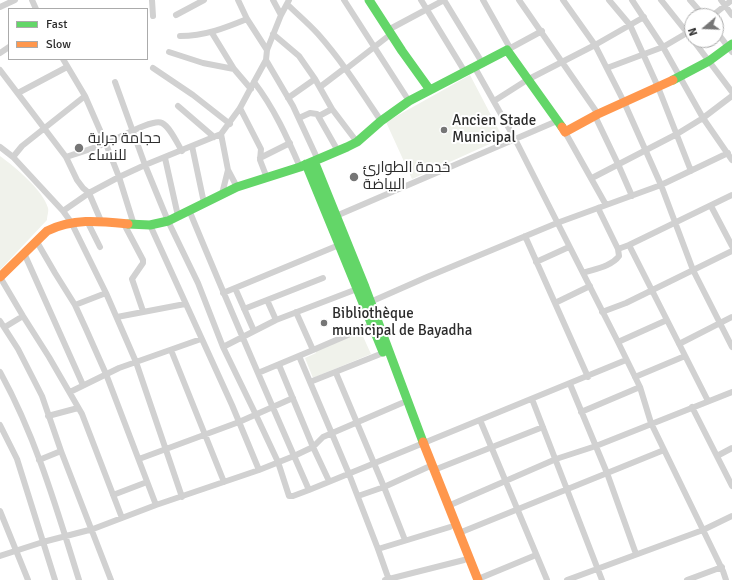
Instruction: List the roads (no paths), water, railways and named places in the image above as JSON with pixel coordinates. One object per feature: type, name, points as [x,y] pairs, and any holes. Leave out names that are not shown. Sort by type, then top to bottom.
[{"type":"street","points":[[0,8],[15,0]]},
{"type":"street","points":[[152,0],[153,16]]},
{"type":"street","points":[[176,15],[197,2],[204,0]]},
{"type":"street","points":[[238,0],[247,19],[267,50]]},
{"type":"street","points":[[273,0],[281,15]]},
{"type":"street","points":[[344,0],[409,101]]},
{"type":"street","points":[[369,0],[389,32],[430,90]]},
{"type":"street","points":[[421,0],[465,72]]},
{"type":"street","points":[[320,87],[374,47],[389,32],[444,0],[479,66],[494,102],[515,139],[640,387],[651,423],[722,567],[726,580]]},
{"type":"street","points":[[483,0],[527,80],[565,132],[606,205]]},
{"type":"street","points":[[519,0],[563,62],[596,115],[632,196]]},
{"type":"street","points":[[563,0],[595,45],[624,102],[661,185],[693,270],[732,347]]},
{"type":"street","points":[[609,0],[630,25],[658,87],[691,171]]},
{"type":"street","points":[[632,0],[663,48],[703,118],[732,160]]},
{"type":"street","points":[[661,0],[684,25]]},
{"type":"street","points":[[690,0],[697,8]]},
{"type":"street","points":[[732,0],[723,2],[732,15]]},
{"type":"street","points":[[63,211],[89,193],[119,177],[222,134],[240,108],[266,60],[267,50],[281,15],[288,2],[317,33],[346,69],[380,121]]},
{"type":"street","points":[[494,102],[527,80],[595,45],[644,17]]},
{"type":"street","points":[[180,36],[195,36],[212,33],[247,19]]},
{"type":"street","points":[[122,518],[78,408],[70,392],[0,277],[47,231],[55,227],[71,222],[87,221],[101,221],[134,226],[150,226],[168,221],[237,187],[310,163],[338,151],[357,142],[380,121],[409,101],[479,66],[542,31]]},
{"type":"street","points":[[212,33],[234,69],[251,89]]},
{"type":"street","points":[[274,34],[299,56],[316,79],[332,109],[357,142]]},
{"type":"street","points":[[607,68],[663,48],[684,36]]},
{"type":"street","points":[[565,132],[596,115],[679,77],[709,61],[731,48],[724,40]]},
{"type":"street","points":[[698,48],[732,92]]},
{"type":"street","points":[[169,52],[203,63],[234,69]]},
{"type":"street","points":[[64,60],[86,96],[119,177],[134,226]]},
{"type":"street","points":[[266,60],[299,118],[310,163],[339,245],[357,289],[367,303],[371,325],[402,403],[421,444]]},
{"type":"street","points":[[18,93],[67,67]]},
{"type":"street","points":[[153,68],[193,94],[230,124]]},
{"type":"street","points":[[0,70],[66,157],[77,180],[89,193],[101,221]]},
{"type":"street","points":[[288,98],[316,79]]},
{"type":"street","points":[[115,82],[168,221],[198,283],[224,347],[278,462],[289,496],[293,496],[349,474],[588,377],[626,360]]},
{"type":"street","points":[[254,82],[267,99],[290,144],[310,163],[336,216],[367,303],[421,444],[459,533],[476,580]]},
{"type":"street","points":[[13,157],[22,146],[86,96]]},
{"type":"street","points":[[592,178],[677,134],[703,118],[732,96]]},
{"type":"street","points":[[178,106],[214,137]]},
{"type":"street","points":[[240,108],[260,149],[260,158],[267,178]]},
{"type":"street","points":[[319,116],[332,109]]},
{"type":"street","points":[[299,118],[316,113],[338,151]]},
{"type":"street","points":[[336,216],[556,120]]},
{"type":"street","points":[[66,157],[106,144],[133,131],[157,122],[162,123],[167,127],[182,151]]},
{"type":"street","points":[[222,134],[228,170],[237,187]]},
{"type":"street","points":[[260,158],[290,144]]},
{"type":"street","points":[[192,146],[204,203]]},
{"type":"street","points":[[0,147],[13,157],[63,211],[71,222],[106,293],[136,362],[182,497]]},
{"type":"street","points":[[367,303],[557,223],[661,185],[728,153]]},
{"type":"street","points":[[164,158],[178,216]]},
{"type":"street","points":[[222,194],[228,170]]},
{"type":"street","points":[[618,249],[732,195]]},
{"type":"street","points":[[711,206],[732,246]]},
{"type":"street","points":[[583,273],[602,267],[616,260],[619,256],[618,249],[598,208]]},
{"type":"street","points":[[189,210],[308,490]]},
{"type":"street","points":[[87,221],[100,247]]},
{"type":"street","points":[[124,224],[143,260],[132,279],[142,311]]},
{"type":"street","points":[[150,226],[239,422],[259,470]]},
{"type":"street","points":[[525,236],[588,377]]},
{"type":"street","points":[[37,242],[75,305],[106,374],[156,505]]},
{"type":"street","points":[[223,292],[339,245]]},
{"type":"street","points":[[629,245],[708,401]]},
{"type":"street","points":[[536,262],[569,247]]},
{"type":"street","points":[[602,312],[626,303],[732,251]]},
{"type":"street","points":[[24,253],[83,385]]},
{"type":"street","points":[[244,309],[323,278]]},
{"type":"street","points":[[555,303],[590,286]]},
{"type":"street","points":[[235,288],[254,331]]},
{"type":"street","points":[[224,347],[276,320],[357,289]]},
{"type":"street","points":[[75,305],[106,293]]},
{"type":"street","points":[[267,300],[276,320]]},
{"type":"street","points":[[117,317],[185,304]]},
{"type":"street","points":[[296,312],[313,350]]},
{"type":"street","points":[[5,326],[23,316]]},
{"type":"street","points":[[679,344],[732,318]]},
{"type":"street","points":[[618,342],[667,320]]},
{"type":"street","points":[[0,321],[5,326],[34,377],[61,451],[93,529],[100,553],[111,580]]},
{"type":"street","points":[[258,373],[371,325]]},
{"type":"street","points":[[70,392],[106,374],[201,339]]},
{"type":"street","points":[[171,350],[224,482]]},
{"type":"street","points":[[310,382],[383,353]]},
{"type":"street","points":[[299,356],[358,496],[378,549],[387,580],[464,560]]},
{"type":"street","points":[[635,377],[685,356]]},
{"type":"street","points":[[279,365],[313,447],[329,481]]},
{"type":"street","points":[[0,372],[12,394],[39,460],[66,536],[79,580]]},
{"type":"street","points":[[336,372],[405,540]]},
{"type":"street","points":[[570,384],[607,473],[636,554]]},
{"type":"street","points":[[581,412],[640,387]]},
{"type":"street","points":[[448,506],[556,459],[596,446],[732,392]]},
{"type":"street","points":[[139,459],[165,448],[239,422],[293,398]]},
{"type":"street","points":[[532,399],[602,580]]},
{"type":"street","points":[[0,556],[43,542],[93,529],[156,505],[259,470],[313,447],[323,437],[402,403]]},
{"type":"street","points":[[692,407],[732,486]]},
{"type":"street","points":[[48,416],[78,408]]},
{"type":"street","points":[[480,420],[547,580]]},
{"type":"street","points":[[0,425],[17,459],[55,580]]},
{"type":"street","points":[[358,496],[544,427]]},
{"type":"street","points":[[717,456],[732,448]]},
{"type":"street","points":[[459,533],[664,450]]},
{"type":"street","points":[[39,460],[61,451]]},
{"type":"street","points":[[431,469],[450,527],[464,560],[476,580]]},
{"type":"street","points":[[113,495],[148,482]]},
{"type":"street","points":[[0,511],[28,580]]},
{"type":"street","points":[[566,580],[703,530],[732,516]]},
{"type":"street","points":[[378,549],[450,527]]},
{"type":"street","points":[[476,580],[536,555]]},
{"type":"street","points":[[687,580],[722,567]]},
{"type":"place","name":"Ancien Stade Municipal","points":[[444,130]]},
{"type":"place","name":"حجامة جراية للنساء","points":[[79,148]]},
{"type":"place","name":"خدمة الطوارئ البياضة","points":[[354,177]]},
{"type":"place","name":"Bibliothèque municipal de Bayadha","points":[[324,323]]}]
